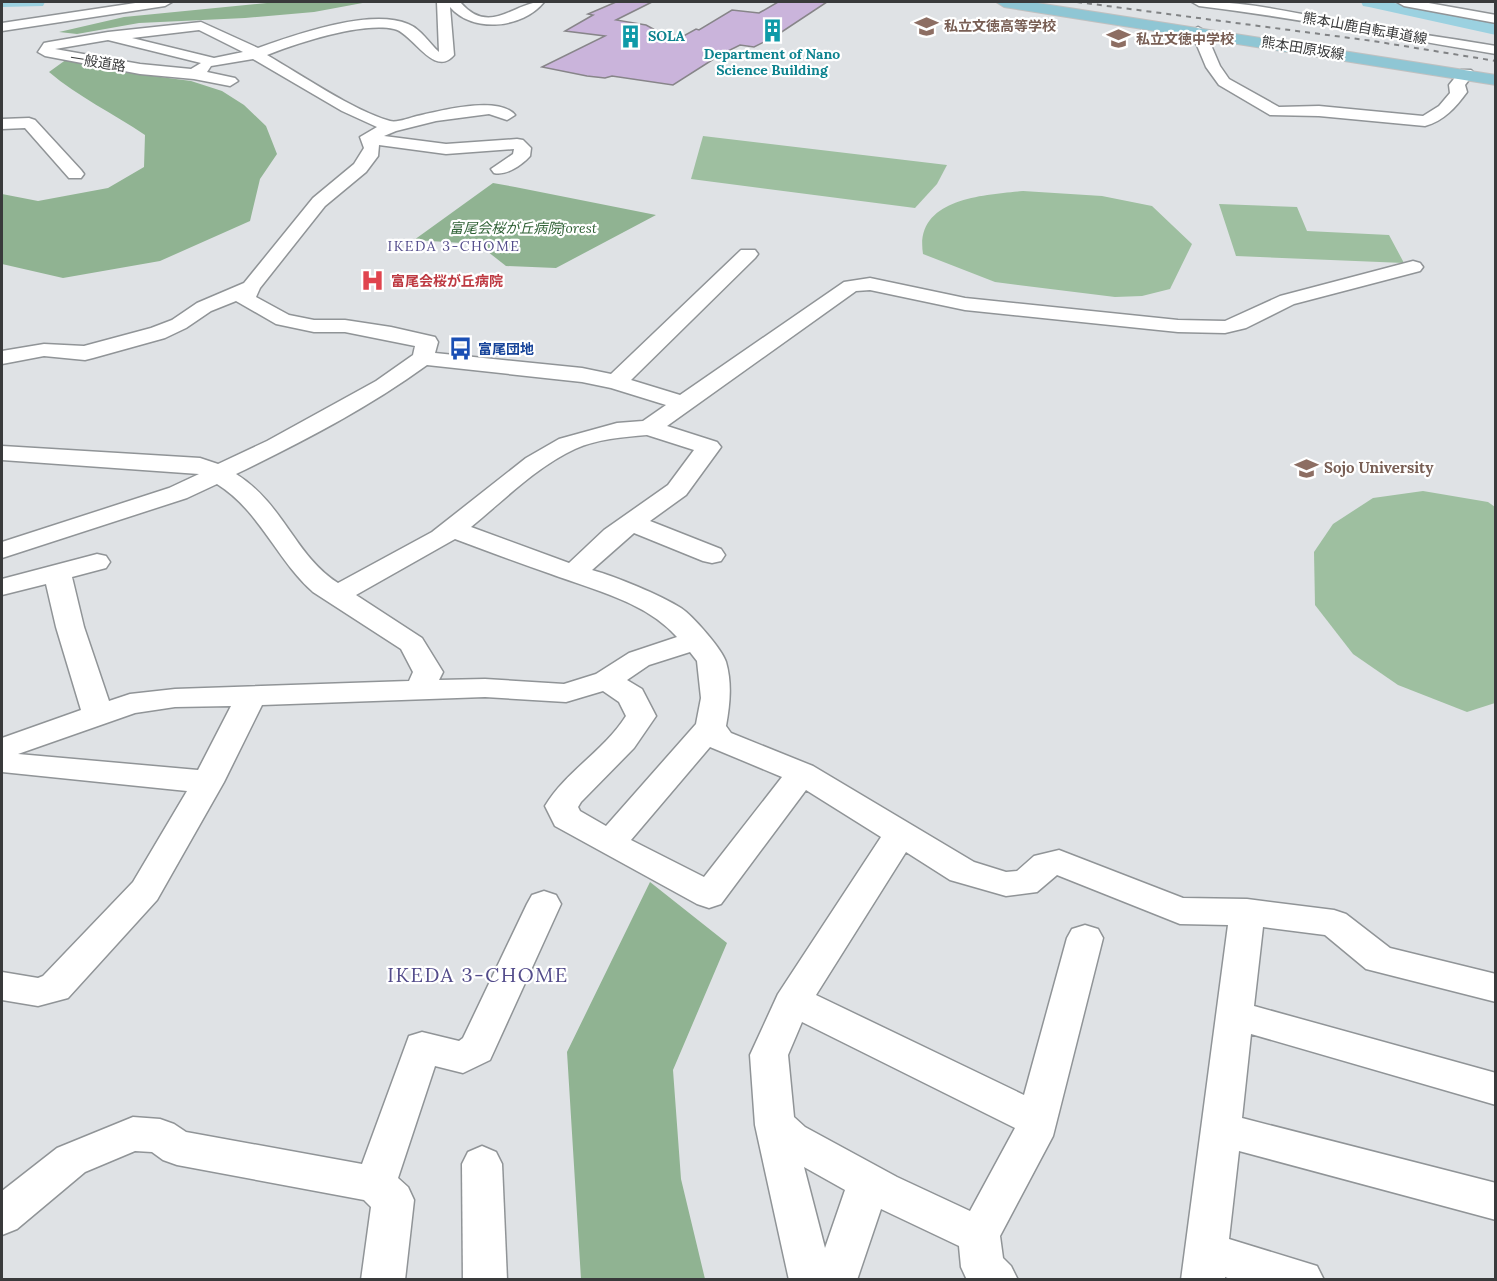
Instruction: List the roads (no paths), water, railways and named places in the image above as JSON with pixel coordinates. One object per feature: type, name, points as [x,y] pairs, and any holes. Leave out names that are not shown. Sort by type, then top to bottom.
[{"type":"main road","name":"熊本田原坂線","points":[[1004,2],[1466,73],[1496,80]]},
{"type":"street","points":[[2,27],[165,2]]},
{"type":"street","points":[[390,127],[323,94],[258,54],[330,32],[380,23],[402,26],[435,56],[445,56],[447,55],[443,2]]},
{"type":"street","points":[[453,2],[466,16],[490,19],[520,15],[537,2]]},
{"type":"street","points":[[465,2],[485,14],[510,13],[522,2]]},
{"type":"street","name":"熊本山鹿自転車道線","points":[[1199,2],[1275,11],[1323,22],[1496,50]]},
{"type":"street","points":[[1404,2],[1496,19]]},
{"type":"street","points":[[1449,24],[1480,17]]},
{"type":"street","name":"一般道路","points":[[201,26],[258,54],[214,62],[194,74],[140,69],[45,52],[50,46],[108,36],[201,26]]},
{"type":"street","points":[[1465,30],[1496,40]]},
{"type":"street","points":[[1198,31],[1214,67],[1224,82],[1276,112],[1319,111],[1425,121],[1437,116],[1455,100],[1459,92],[1457,85],[1466,73]]},
{"type":"street","name":"一般道路","points":[[108,36],[214,62]]},
{"type":"street","points":[[194,74],[230,81]]},
{"type":"street","points":[[2,550],[178,493],[220,474],[384,386],[423,358],[427,342],[391,333],[345,326],[314,326],[283,321],[244,298],[319,202],[365,162],[372,148],[368,136],[390,127],[436,117],[490,109],[507,115]]},
{"type":"street","points":[[2,124],[29,123],[75,174]]},
{"type":"street","points":[[369,139],[446,149],[517,144],[523,148],[521,156],[500,169]]},
{"type":"street","points":[[616,382],[748,254]]},
{"type":"street","points":[[649,428],[724,373],[851,286],[870,284],[964,304],[1178,326],[1226,327],[1239,324],[1287,300],[1413,267]]},
{"type":"street","points":[[2,358],[44,350],[85,353],[157,333],[178,324],[204,307],[251,287]]},
{"type":"street","points":[[423,358],[582,375],[616,382],[683,404]]},
{"type":"street","points":[[337,595],[412,556],[454,530],[535,463],[567,444],[616,430],[649,428],[709,447],[677,490],[613,536],[573,573]]},
{"type":"street","points":[[2,453],[200,465],[220,474],[257,504],[301,566],[337,595],[412,644],[428,672],[420,690]]},
{"type":"street","points":[[632,523],[712,555]]},
{"type":"street","points":[[454,530],[573,573],[599,580],[672,615],[711,660],[716,698],[711,726],[610,843]]},
{"type":"street","points":[[2,586],[96,562]]},
{"type":"street","points":[[57,572],[70,627],[98,715]]},
{"type":"street","points":[[2,749],[130,704],[175,698],[485,688],[566,693],[606,680],[639,659],[696,640]]},
{"type":"street","points":[[606,680],[631,696],[641,717],[632,733],[599,767],[573,789],[561,806],[567,818],[709,895],[802,773]]},
{"type":"street","points":[[2,986],[38,992],[55,988],[145,891],[208,782],[251,696]]},
{"type":"street","points":[[711,726],[720,740],[802,773],[962,871],[1006,884],[1025,883],[1046,865],[1059,862],[1180,911],[1247,912],[1334,923],[1379,959],[1496,988]]},
{"type":"street","points":[[2,759],[11,764],[208,782]]},
{"type":"street","points":[[812,1280],[786,1179],[775,1125],[769,1055],[792,1001],[901,833]]},
{"type":"street","points":[[375,1184],[422,1047],[463,1057],[477,1049],[544,904]]},
{"type":"street","points":[[1247,912],[1204,1266],[1302,1280]]},
{"type":"street","points":[[996,1280],[983,1267],[979,1235],[1033,1136],[1085,938]]},
{"type":"street","points":[[792,1001],[1037,1120]]},
{"type":"street","points":[[1235,1015],[1496,1089]]},
{"type":"street","points":[[775,1125],[791,1138],[869,1182],[979,1235]]},
{"type":"street","points":[[1221,1128],[1496,1202]]},
{"type":"street","points":[[2,1216],[70,1160],[133,1134],[160,1136],[177,1148],[375,1184],[393,1200],[383,1280]]},
{"type":"street","points":[[482,1164],[485,1280]]},
{"type":"street","points":[[835,1280],[869,1182]]},
{"type":"waterway","points":[[2,2],[37,2]]},
{"type":"waterway","points":[[1369,2],[1496,30]]},
{"type":"railway","points":[[1077,2],[1373,41],[1496,61]]},
{"type":"place","name":"私立文徳高等学校","points":[[926,26]]},
{"type":"place","name":"Department of Nano Science Building","points":[[772,30]]},
{"type":"place","name":"SOLA","points":[[630,36]]},
{"type":"place","name":"私立文徳中学校","points":[[1118,39]]},
{"type":"place","name":"富尾会桜が丘病院","points":[[373,281]]},
{"type":"place","name":"富尾団地","points":[[460,349]]},
{"type":"place","name":"Sojo University","points":[[1306,468]]},
{"type":"district","name":"IKEDA 3-CHOME","points":[[454,246]]},
{"type":"district","name":"IKEDA 3-CHOME","points":[[478,975]]},
{"type":"park label","name":"富尾会桜が丘病院forest","points":[[523,228]]}]
